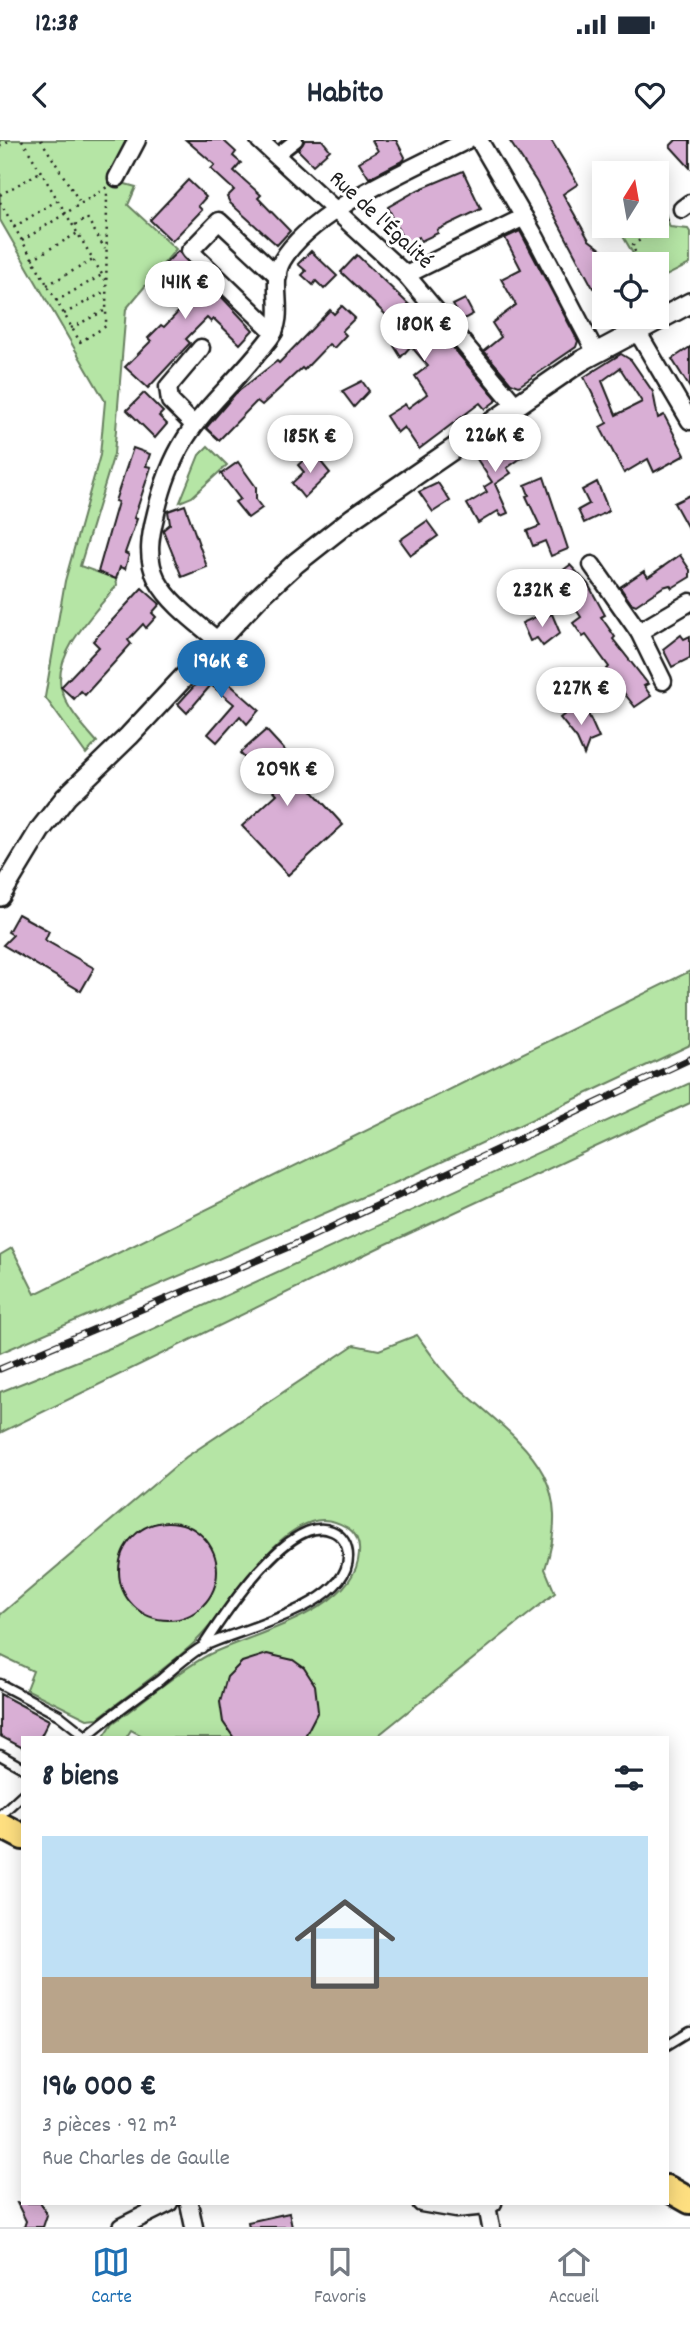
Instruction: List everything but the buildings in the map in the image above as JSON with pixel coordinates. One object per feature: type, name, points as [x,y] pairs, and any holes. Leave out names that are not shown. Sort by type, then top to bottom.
[{"type":"main road","points":[[0,1825],[21,1836]]},
{"type":"main road","points":[[669,2189],[690,2201]]},
{"type":"main road","points":[[669,2204],[690,2216]]},
{"type":"street","points":[[112,183],[137,140]]},
{"type":"street","name":"Rue de l'Égalité","points":[[259,140],[406,275],[517,407]]},
{"type":"street","points":[[277,155],[296,140]]},
{"type":"street","points":[[217,640],[163,589],[153,572],[149,552],[166,476],[193,424],[274,332],[278,312],[278,276],[286,255],[335,209],[467,140]]},
{"type":"street","points":[[479,140],[524,216],[596,353]]},
{"type":"street","points":[[406,275],[524,216]]},
{"type":"street","points":[[274,332],[190,251],[219,221],[278,276]]},
{"type":"street","points":[[0,896],[58,806],[141,724],[217,640],[281,576],[316,546],[596,353],[690,303]]},
{"type":"street","points":[[637,331],[690,421]]},
{"type":"street","points":[[193,424],[170,401],[168,387],[201,348]]},
{"type":"street","points":[[592,565],[639,632],[663,681]]},
{"type":"street","points":[[639,632],[690,602]]},
{"type":"street","points":[[121,2227],[165,2205]]},
{"type":"street","points":[[189,2205],[194,2227]]},
{"type":"street","points":[[435,2205],[456,2208],[490,2205],[491,2227]]},
{"type":"lane","points":[[87,1736],[202,1648],[308,1604],[344,1573],[348,1560],[345,1541],[336,1532],[323,1527],[306,1530],[262,1567],[202,1648]]},
{"type":"lane","points":[[0,1684],[59,1715],[85,1736]]},
{"type":"lane","points":[[0,1755],[21,1767]]},
{"type":"lane","points":[[0,1815],[21,1796]]},
{"type":"lane","points":[[669,2044],[690,2031]]},
{"type":"path","points":[[0,146],[10,140]]},
{"type":"path","points":[[22,140],[106,282]]},
{"type":"path","points":[[41,140],[81,204]]},
{"type":"path","points":[[0,195],[41,172]]},
{"type":"path","points":[[22,241],[112,183]]},
{"type":"path","points":[[0,202],[80,342],[106,326],[106,252],[112,183]]},
{"type":"path","points":[[14,227],[58,200]]},
{"type":"path","points":[[635,252],[632,246],[686,206]]},
{"type":"path","points":[[74,226],[87,218],[106,252]]},
{"type":"path","points":[[33,260],[78,233]]},
{"type":"path","points":[[47,285],[93,260]]},
{"type":"path","points":[[56,301],[102,275]]},
{"type":"path","points":[[64,314],[106,291]]},
{"type":"path","points":[[71,328],[106,310]]},
{"type":"green space","points":[[0,140],[130,140],[118,182],[136,187],[128,205],[176,249],[126,309],[114,454],[80,566],[116,579],[117,585],[78,633],[60,675],[61,688],[67,703],[97,742],[86,754],[45,697],[65,581],[100,455],[105,401],[0,220]]},
{"type":"green space","points":[[669,224],[670,227],[688,229],[690,232],[690,264],[669,274],[669,252],[632,252],[624,238],[669,238]]},
{"type":"green space","points":[[208,446],[227,465],[192,497],[180,502],[199,455]]},
{"type":"green space","points":[[690,971],[690,1045],[418,1173],[0,1353],[0,1255],[12,1248],[35,1294]]},
{"type":"green space","points":[[690,1083],[690,1103],[378,1248],[0,1433],[0,1392],[120,1344]]},
{"type":"green space","points":[[417,1335],[451,1380],[507,1430],[539,1467],[549,1487],[554,1510],[553,1537],[545,1569],[555,1593],[377,1736],[142,1736],[131,1730],[127,1736],[104,1736],[113,1723],[196,1662],[298,1618],[340,1591],[353,1573],[359,1545],[349,1529],[338,1523],[320,1520],[294,1530],[278,1543],[194,1643],[98,1718],[87,1719],[26,1689],[33,1671],[2,1656],[0,1659],[0,1615],[186,1457],[354,1345],[379,1350]]},
{"type":"railway","points":[[0,1369],[291,1246],[690,1059]]}]
